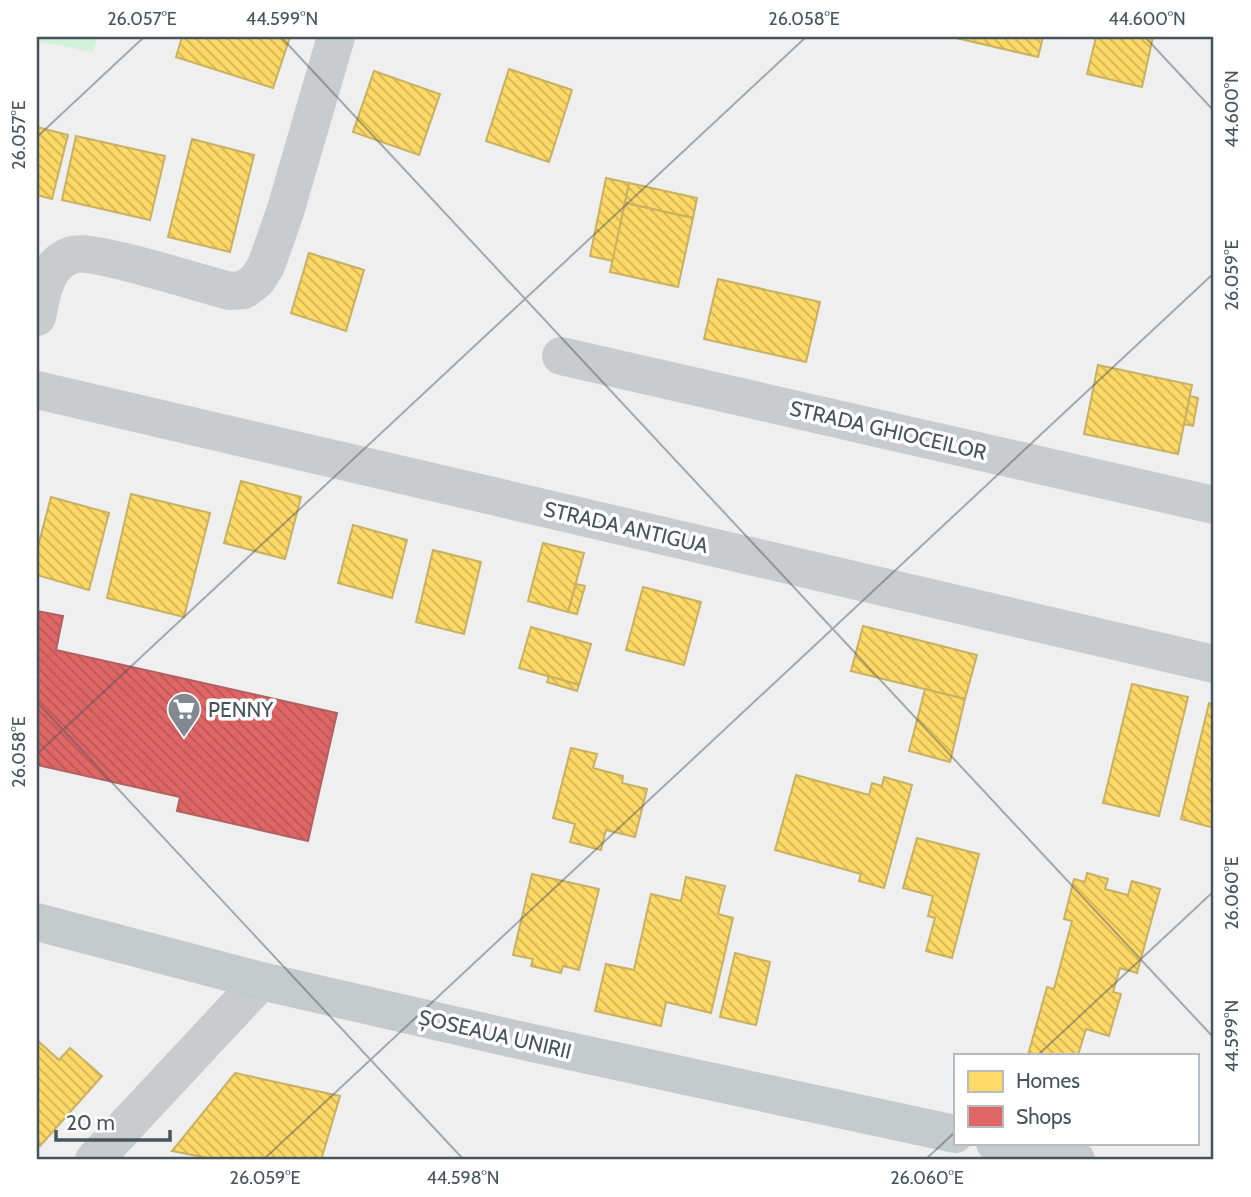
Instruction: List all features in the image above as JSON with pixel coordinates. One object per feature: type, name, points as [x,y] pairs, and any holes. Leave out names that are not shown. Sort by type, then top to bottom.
[{"type":"main road","name":"ȘOSEAUA UNIRII","points":[[42,932],[523,1041],[954,1134]]},
{"type":"main road","points":[[1000,1144],[1076,1160]]},
{"type":"street","points":[[37,317],[44,283],[55,265],[73,254],[96,255],[229,291],[244,290],[257,280],[266,266],[285,212],[336,37]]},
{"type":"street","name":"STRADA GHIOCEILOR","points":[[561,356],[1214,505]]},
{"type":"street","name":"STRADA ANTIGUA","points":[[37,390],[1214,664]]},
{"type":"street","points":[[94,1160],[261,981]]},
{"type":"green space","points":[[37,37],[97,37],[93,52],[37,41]]},
{"type":"building: Homes","points":[[182,37],[290,37],[273,88],[176,57]]},
{"type":"building: Homes","points":[[952,37],[1043,37],[1038,57]]},
{"type":"building: Homes","points":[[1096,37],[1153,37],[1142,87],[1087,74]]},
{"type":"building: Homes","points":[[509,69],[572,90],[549,162],[486,141]]},
{"type":"building: Homes","points":[[374,71],[440,94],[419,155],[353,132]]},
{"type":"building: Homes","points":[[37,127],[68,135],[52,199],[37,195]]},
{"type":"building: Homes","points":[[76,136],[165,156],[150,220],[62,200]]},
{"type":"building: Homes","points":[[192,139],[254,155],[230,252],[168,237]]},
{"type":"building: Homes","points":[[606,178],[629,183],[613,261],[590,256]]},
{"type":"building: Homes","points":[[629,183],[697,198],[693,218],[625,203]]},
{"type":"building: Homes","points":[[625,203],[693,218],[678,287],[610,272]]},
{"type":"building: Homes","points":[[309,253],[364,270],[346,331],[291,313]]},
{"type":"building: Homes","points":[[718,279],[820,302],[806,362],[704,339]]},
{"type":"building: Homes","points":[[1098,365],[1192,385],[1178,454],[1084,434]]},
{"type":"building: Homes","points":[[1190,396],[1198,398],[1193,426],[1184,424]]},
{"type":"building: Homes","points":[[241,481],[301,497],[285,559],[224,543]]},
{"type":"building: Homes","points":[[131,494],[210,513],[184,617],[107,598]]},
{"type":"building: Homes","points":[[51,497],[109,513],[89,590],[37,575],[37,550]]},
{"type":"building: Homes","points":[[353,525],[407,540],[392,598],[338,583]]},
{"type":"building: Homes","points":[[543,543],[584,553],[568,612],[528,601]]},
{"type":"building: Homes","points":[[433,550],[481,562],[464,634],[416,622]]},
{"type":"building: Homes","points":[[576,584],[585,586],[577,614],[568,612]]},
{"type":"building: Homes","points":[[643,587],[701,602],[684,665],[626,650]]},
{"type":"building: Homes","points":[[863,626],[977,655],[965,699],[851,671]]},
{"type":"building: Homes","points":[[531,627],[591,644],[579,685],[519,668]]},
{"type":"building: Homes","points":[[549,676],[579,685],[577,691],[547,682]]},
{"type":"building: Homes","points":[[1132,684],[1188,697],[1159,816],[1103,803]]},
{"type":"building: Homes","points":[[925,689],[965,699],[950,762],[909,751]]},
{"type":"building: Homes","points":[[1209,703],[1214,705],[1214,828],[1181,819]]},
{"type":"building: Homes","points":[[571,748],[597,754],[593,768],[623,776],[622,783],[647,789],[635,837],[606,830],[601,850],[570,842],[575,824],[553,818]]},
{"type":"building: Homes","points":[[796,775],[869,795],[872,783],[882,786],[884,777],[912,785],[884,888],[859,881],[861,874],[775,850]]},
{"type":"building: Homes","points":[[917,838],[979,854],[952,958],[926,951],[935,918],[928,916],[933,896],[903,888]]},
{"type":"building: Homes","points":[[1087,873],[1108,879],[1105,889],[1128,895],[1132,881],[1160,889],[1137,973],[1120,968],[1113,992],[1121,994],[1109,1036],[1086,1029],[1078,1054],[1028,1054],[1047,987],[1054,989],[1072,921],[1064,919],[1074,879],[1085,882]]},
{"type":"building: Homes","points":[[532,874],[599,889],[579,970],[563,966],[561,973],[531,966],[533,959],[513,955]]},
{"type":"building: Homes","points":[[686,877],[725,886],[718,914],[733,918],[711,1013],[666,1002],[661,1026],[595,1011],[606,964],[634,970],[651,894],[681,901]]},
{"type":"building: Homes","points":[[735,953],[770,962],[756,1025],[720,1017]]},
{"type":"building: Homes","points":[[37,1040],[59,1060],[70,1048],[102,1076],[40,1146],[37,1143]]},
{"type":"building: Homes","points":[[235,1073],[340,1096],[321,1160],[218,1160],[172,1151]]},
{"type":"building: Shops","name":"PENNY","points":[[37,611],[63,616],[56,650],[337,713],[308,841],[177,811],[180,797],[37,765]]},
{"type":"place","name":"PENNY","points":[[184,739]]}]
